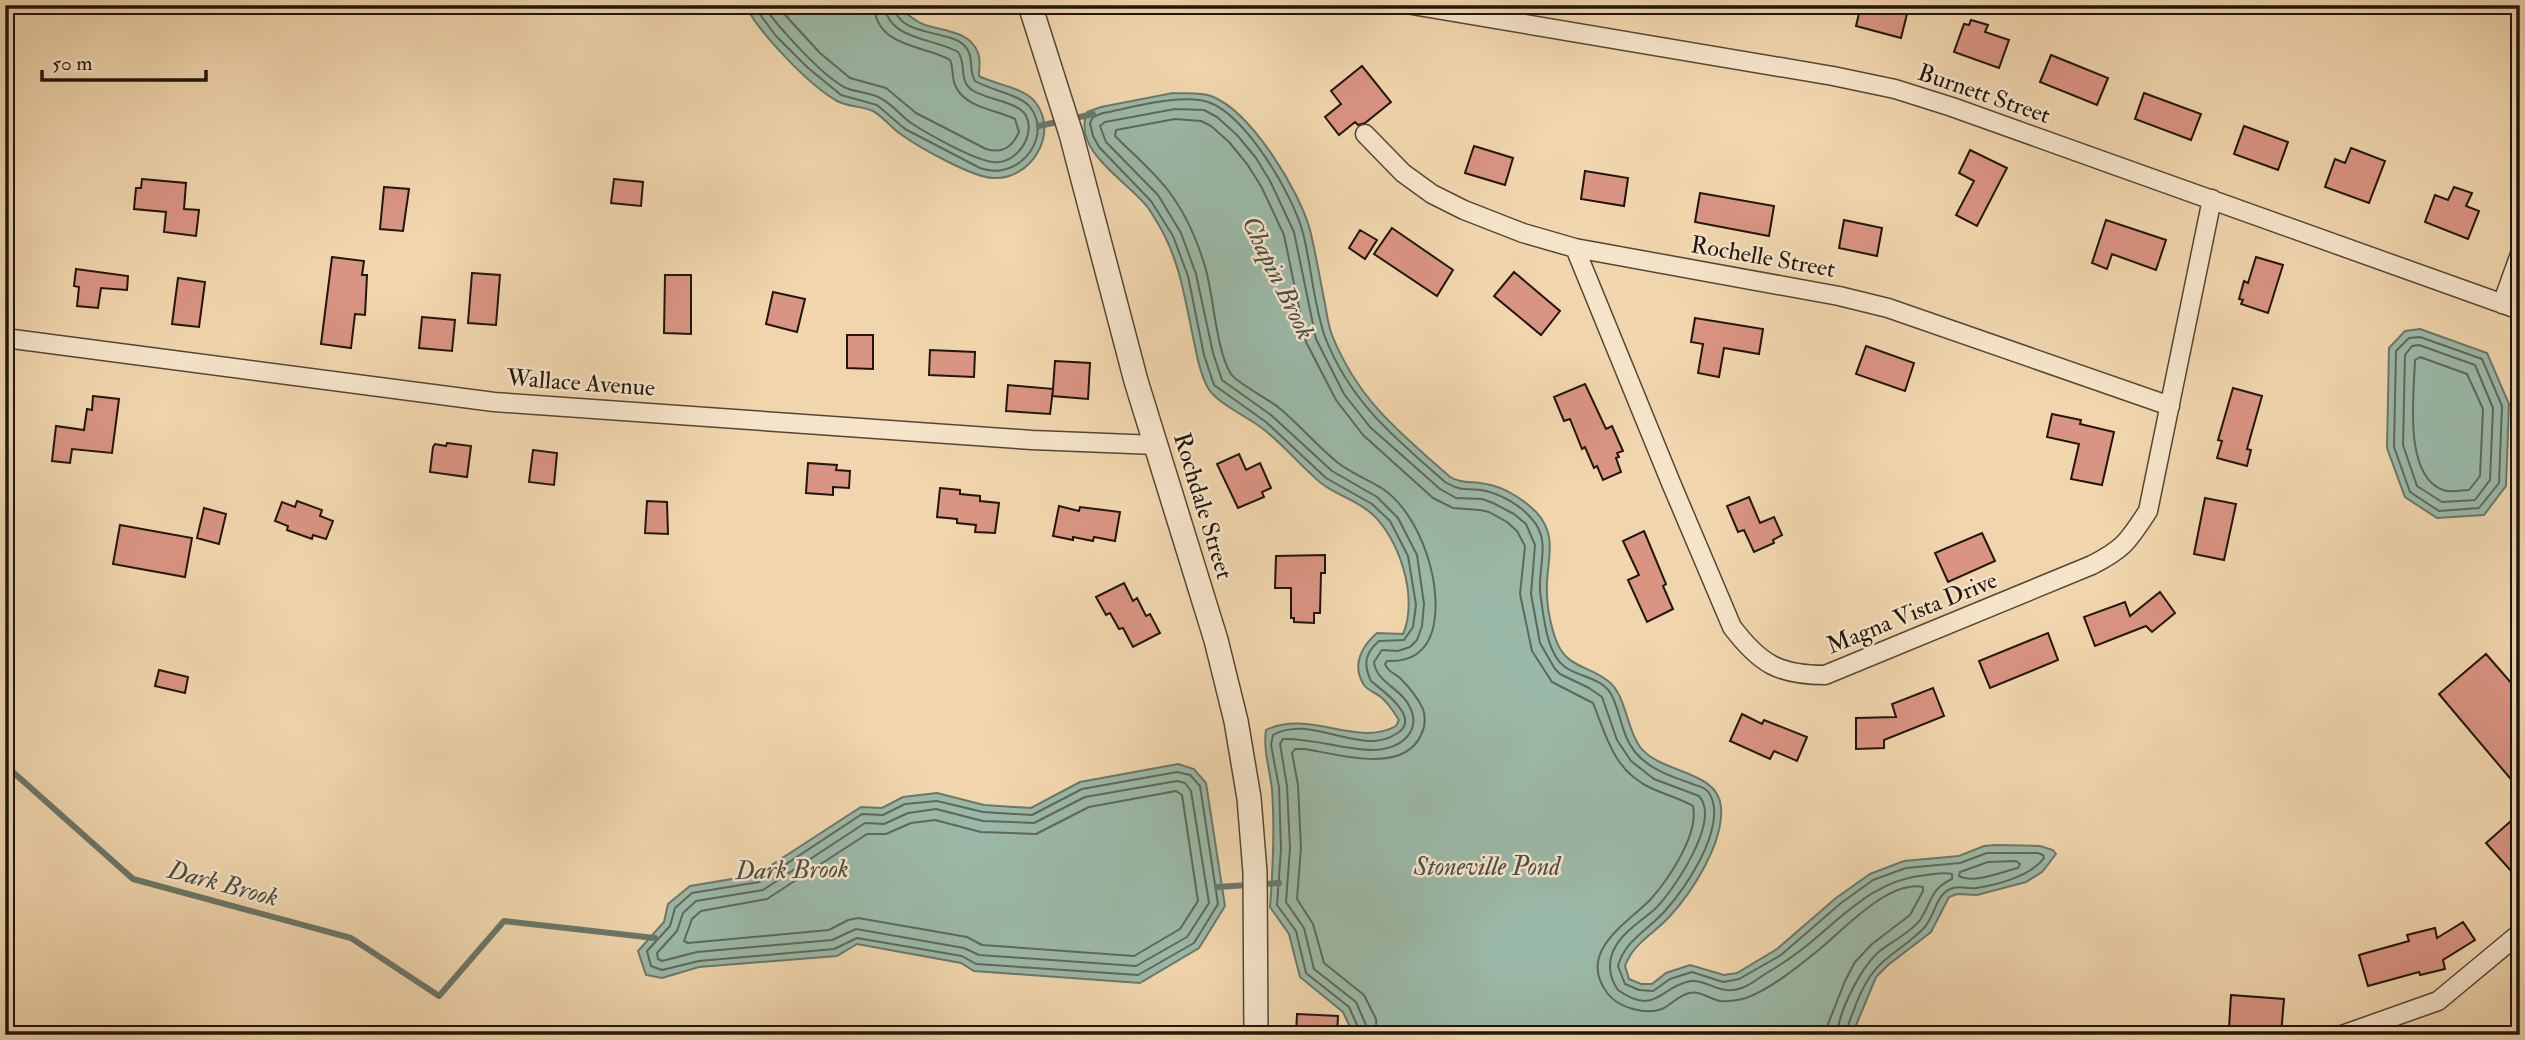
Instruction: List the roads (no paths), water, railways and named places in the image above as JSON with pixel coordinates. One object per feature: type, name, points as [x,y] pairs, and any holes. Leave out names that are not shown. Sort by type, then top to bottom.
[{"type":"street","name":"Rochdale Street","points":[[1030,5],[1071,134],[1136,381],[1216,640],[1236,721],[1246,778],[1255,882],[1256,1035]]},
{"type":"street","name":"Burnett Street","points":[[1412,5],[1879,85],[1952,107],[2511,307]]},
{"type":"street","name":"Rochelle Street","points":[[1365,134],[1403,173],[1432,194],[1497,224],[1575,248],[1839,296],[1888,308],[2170,406]]},
{"type":"street","name":"Magna Vista Drive","points":[[1575,248],[1732,627],[1755,655],[1783,670],[1798,674],[1825,675],[2113,555],[2127,543],[2148,511],[2211,199]]},
{"type":"street","points":[[2511,307],[2520,254]]},
{"type":"street","name":"Wallace Avenue","points":[[5,338],[494,402],[1032,440],[1156,445]]},
{"type":"street","points":[[2351,1033],[2438,1001],[2520,933]]},
{"type":"water","points":[[745,5],[898,5],[925,25],[956,33],[969,40],[978,53],[979,76],[1031,98],[1042,115],[1043,141],[1029,163],[1007,177],[993,178],[972,173],[921,147],[873,111],[841,103],[826,93],[773,44]]},
{"type":"water","name":"Stoneville Pond","points":[[1173,93],[1211,96],[1226,104],[1257,134],[1296,194],[1304,213],[1331,331],[1342,358],[1367,397],[1397,429],[1450,477],[1500,488],[1519,498],[1536,512],[1548,531],[1550,541],[1548,604],[1552,629],[1560,649],[1572,661],[1614,687],[1635,739],[1649,756],[1700,779],[1718,795],[1721,821],[1705,865],[1679,906],[1629,958],[1625,966],[1629,979],[1641,984],[1652,984],[1666,973],[1690,965],[1724,975],[1737,973],[1777,949],[1836,898],[1870,874],[1904,861],[1959,856],[1984,846],[2040,846],[2053,850],[2056,854],[2042,872],[2026,882],[1977,895],[1957,894],[1949,897],[1931,932],[1876,977],[1852,1035],[1350,1035],[1351,1029],[1343,1012],[1300,977],[1289,934],[1270,907],[1273,819],[1272,790],[1265,745],[1266,730],[1299,724],[1365,733],[1381,732],[1396,726],[1399,720],[1389,705],[1364,685],[1358,663],[1363,650],[1377,633],[1403,634],[1409,603],[1404,569],[1390,537],[1371,513],[1321,483],[1267,432],[1224,404],[1208,388],[1198,361],[1179,275],[1164,235],[1147,206],[1102,163],[1087,139],[1084,126],[1087,112]]},
{"type":"water","points":[[2420,329],[2487,353],[2509,404],[2506,486],[2484,515],[2437,518],[2405,497],[2387,448],[2389,348],[2405,331]]},
{"type":"water","points":[[1178,764],[1194,769],[1206,783],[1225,906],[1199,948],[1140,983],[974,971],[961,963],[857,944],[837,956],[699,967],[662,978],[646,975],[638,951],[664,922],[668,904],[690,886],[756,875],[861,807],[882,808],[903,797],[937,793],[984,805],[1031,808],[1080,782]]},
{"type":"waterway","name":"Chapin Brook","points":[[1039,126],[1093,114]]},
{"type":"waterway","name":"Dark Brook","points":[[5,765],[133,879],[351,938],[439,996],[504,921],[655,938]]},
{"type":"waterway","name":"Dark Brook","points":[[1217,887],[1279,883]]}]
